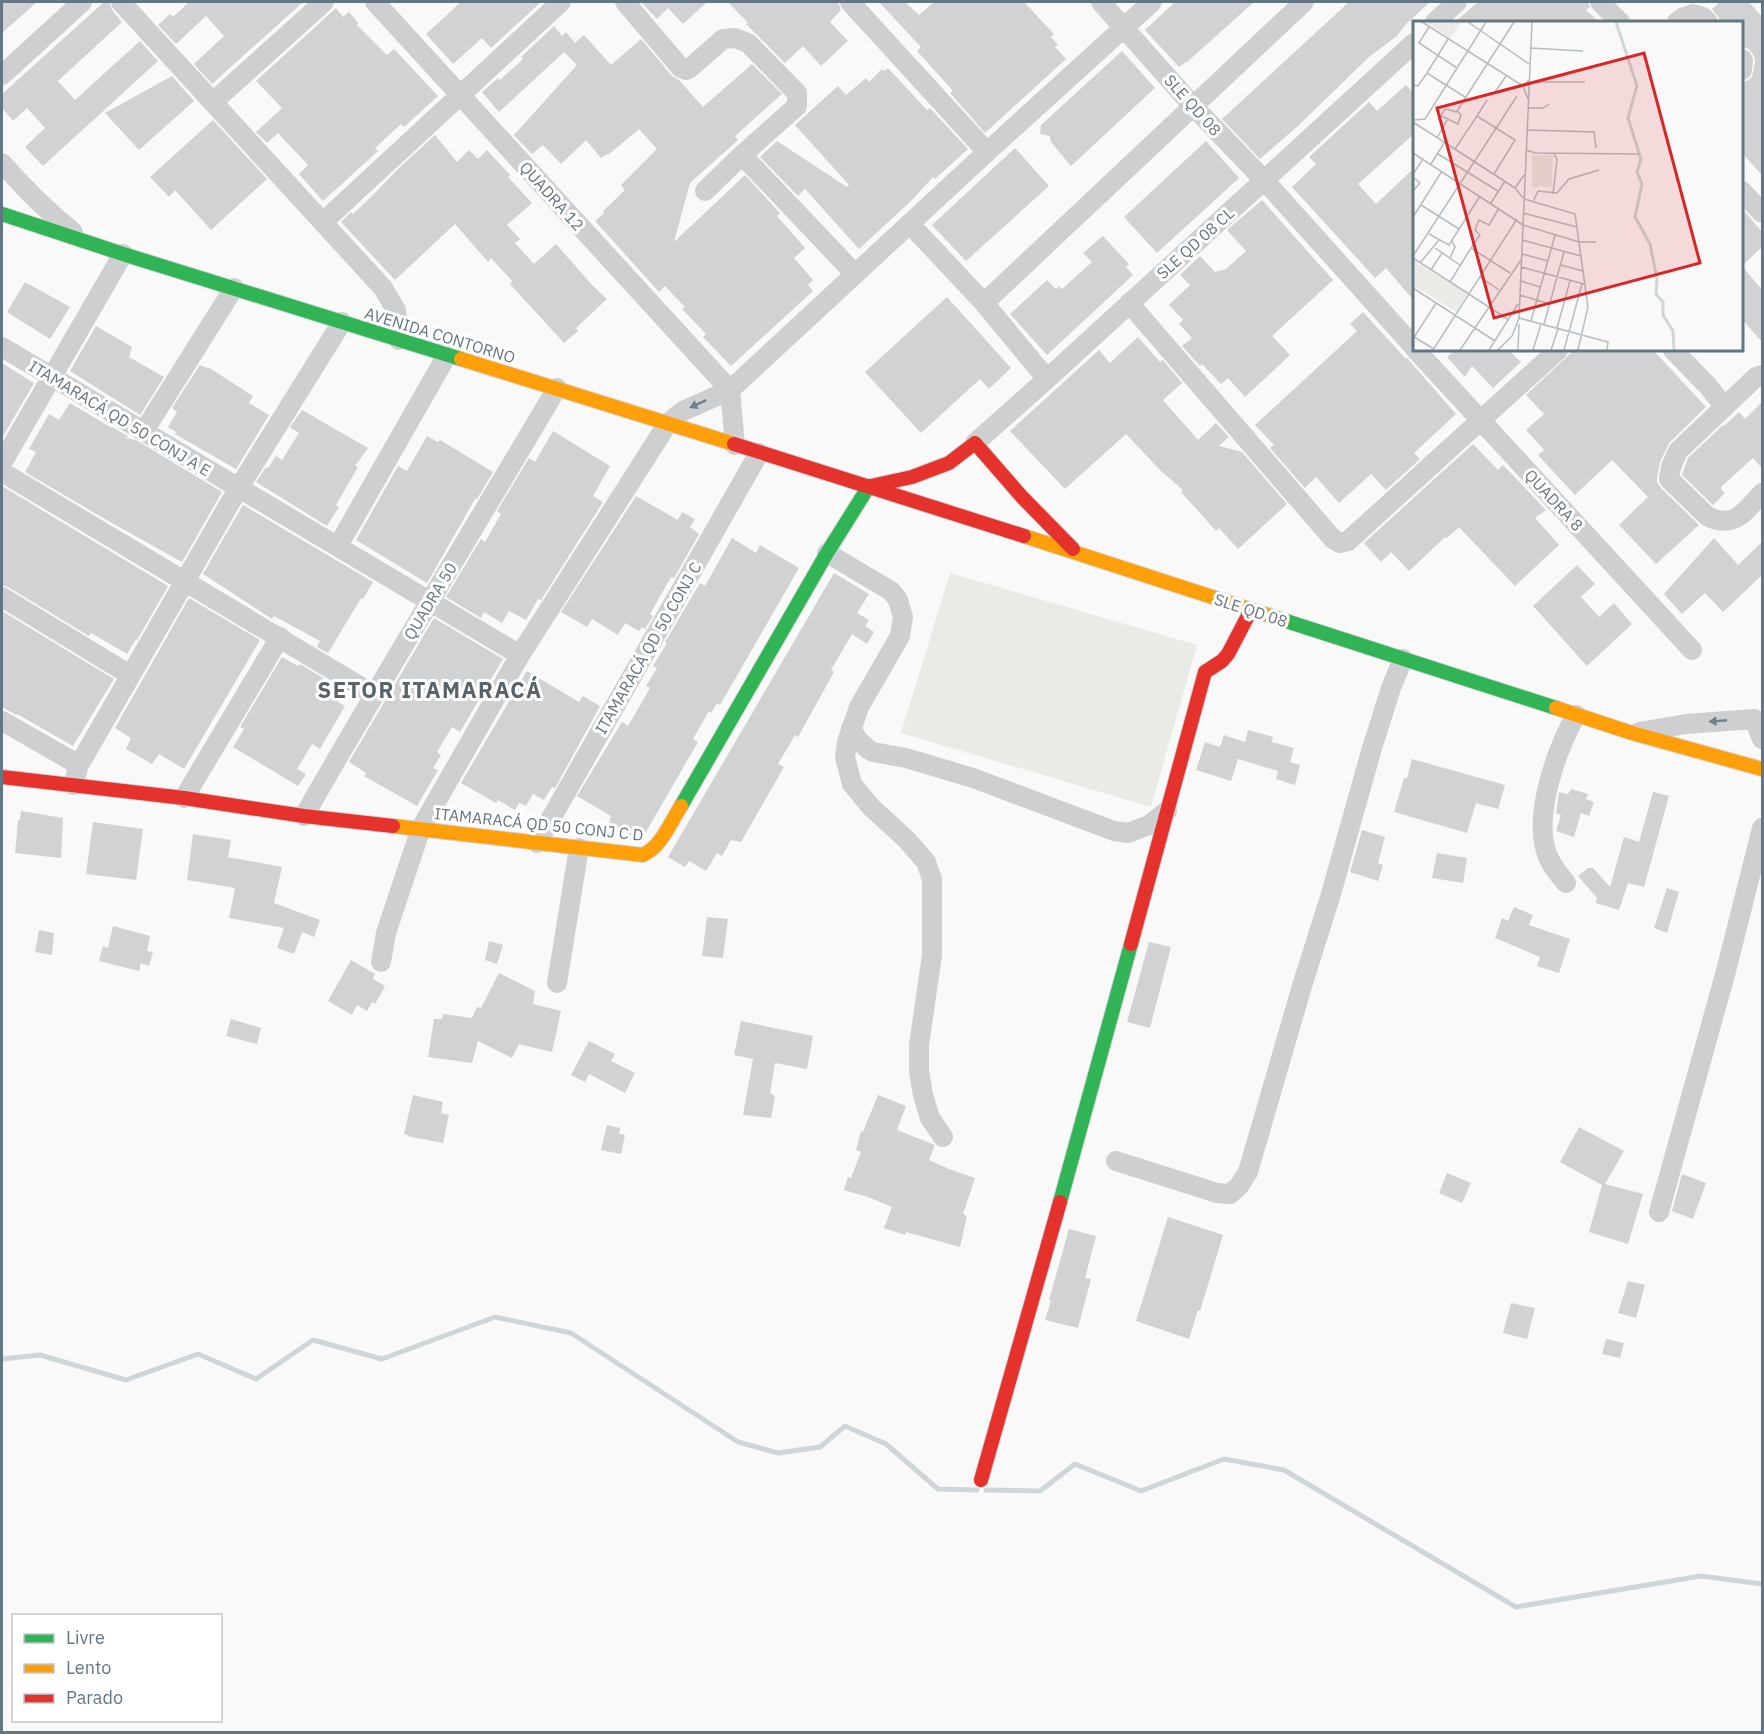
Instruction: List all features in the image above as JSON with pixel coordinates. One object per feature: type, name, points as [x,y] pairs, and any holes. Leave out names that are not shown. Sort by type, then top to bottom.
[{"type":"street","points":[[2,75],[82,2]]},
{"type":"street","points":[[121,2],[383,288],[396,310],[399,340]]},
{"type":"street","points":[[213,102],[324,2]]},
{"type":"street","name":"QUADRA 12","points":[[375,2],[730,390]]},
{"type":"street","points":[[323,222],[561,2]]},
{"type":"street","points":[[625,2],[681,68],[686,70],[690,68],[723,39],[735,38],[748,43],[797,93],[797,106],[705,190]]},
{"type":"street","points":[[849,2],[987,152]]},
{"type":"street","name":"SLE QD 08","points":[[1101,2],[1192,106],[1264,180]]},
{"type":"street","points":[[381,962],[386,933],[421,828],[520,655],[668,423],[683,411],[730,390],[1152,2]]},
{"type":"street","points":[[984,303],[1304,2]]},
{"type":"street","points":[[1436,21],[1457,2]]},
{"type":"street","points":[[1600,2],[1619,21]]},
{"type":"street","points":[[1678,21],[1693,14],[1707,21]]},
{"type":"street","name":"SLE QD 08 CL","points":[[975,443],[1264,180],[1411,54]]},
{"type":"street","points":[[742,155],[855,274]]},
{"type":"street","points":[[2,163],[53,216],[85,241]]},
{"type":"street","name":"QUADRA 8","points":[[1264,180],[1413,346]]},
{"type":"street","points":[[1743,192],[1762,213]]},
{"type":"street","name":"AVENIDA CONTORNO","points":[[2,214],[123,254],[869,486]]},
{"type":"street","points":[[910,224],[984,303],[1047,379]]},
{"type":"street","points":[[2,462],[123,254]]},
{"type":"street","points":[[144,431],[234,288]]},
{"type":"street","points":[[1129,303],[1334,539],[1340,543],[1348,541],[1557,351]]},
{"type":"street","points":[[73,785],[79,765],[238,489],[342,322]]},
{"type":"street","name":"ITAMARACÁ QD 50 CONJ A E","points":[[2,347],[520,655]]},
{"type":"street","name":"QUADRA 8","points":[[1418,351],[1692,650]]},
{"type":"street","points":[[1674,351],[1725,407]]},
{"type":"street","points":[[338,546],[447,355]]},
{"type":"street","points":[[1762,375],[1756,377],[1678,451],[1671,467],[1670,479],[1707,516],[1715,520],[1736,519],[1762,493]]},
{"type":"street","name":"QUADRA 50","points":[[304,816],[373,694],[557,388]]},
{"type":"street","points":[[730,390],[735,445]]},
{"type":"street","points":[[869,486],[912,477],[949,463],[975,443],[1013,488],[1079,555]]},
{"type":"street","name":"ITAMARACÁ QD 50 CONJ C","points":[[537,843],[759,453]]},
{"type":"street","points":[[2,472],[373,694]]},
{"type":"street","name":"SLE QD 08","points":[[869,486],[1632,733]]},
{"type":"street","name":"ITAMARACÁ QD 50 CONJ C D","points":[[2,777],[184,798],[304,816],[643,855],[653,850],[673,819],[827,553],[869,486]]},
{"type":"street","points":[[827,553],[891,591],[898,600],[903,617],[900,636],[859,707],[847,742],[845,757],[852,784],[871,807],[907,840],[926,862],[932,879],[932,956],[919,1045],[919,1071],[930,1118],[943,1137]]},
{"type":"street","points":[[2,597],[130,675]]},
{"type":"street","points":[[981,1480],[1079,1134],[1205,672],[1222,661],[1228,654],[1251,610]]},
{"type":"street","points":[[184,798],[280,637]]},
{"type":"street","points":[[1116,1161],[1224,1194],[1230,1194],[1235,1190],[1248,1172],[1372,748],[1403,659]]},
{"type":"street","points":[[1566,883],[1552,865],[1546,850],[1543,829],[1544,809],[1557,755],[1576,715]]},
{"type":"street","points":[[1632,733],[1759,715],[1762,739]]},
{"type":"street","points":[[2,722],[79,765]]},
{"type":"street","points":[[851,728],[858,740],[873,752],[906,758],[973,778],[1114,831],[1128,833],[1149,825],[1167,811]]},
{"type":"street","points":[[1632,733],[1762,769]]},
{"type":"street","points":[[1659,1212],[1726,971],[1762,828]]},
{"type":"street","points":[[557,983],[579,848]]},
{"type":"shaded area","points":[[950,573],[1197,645],[1151,807],[901,733]]},
{"type":"building","points":[[2,2],[37,2],[2,33]]},
{"type":"building","points":[[104,2],[109,2],[112,10],[122,22],[58,81],[75,100],[140,41],[158,61],[43,166],[25,147],[45,128],[27,108],[13,121],[2,108],[2,94]]},
{"type":"building","points":[[189,2],[303,2],[212,84],[194,64],[224,36],[206,16],[176,44],[158,25],[170,14],[173,17]]},
{"type":"building","points":[[461,2],[541,2],[491,48],[482,38],[453,64],[426,34]]},
{"type":"building","points":[[641,2],[707,2],[683,24],[668,8],[657,19]]},
{"type":"building","points":[[728,2],[838,2],[841,10],[830,22],[848,41],[821,66],[803,46],[785,63],[746,24],[748,23]]},
{"type":"building","points":[[879,2],[905,2],[919,15],[934,2],[1024,2],[1054,34],[1051,37],[1058,45],[1055,47],[1066,59],[985,133],[950,93],[953,91],[917,51],[921,47]]},
{"type":"building","points":[[1175,2],[1254,2],[1179,67],[1145,30]]},
{"type":"building","points":[[1349,2],[1430,2],[1406,24],[1397,36],[1369,57],[1299,125],[1260,159],[1222,119]]},
{"type":"building","points":[[1478,2],[1588,2],[1590,7],[1586,10],[1598,21],[1456,21]]},
{"type":"building","points":[[1720,2],[1749,2],[1762,17],[1762,175],[1743,154],[1743,82],[1752,77],[1754,56],[1749,49],[1743,47],[1743,21],[1720,21],[1712,9]]},
{"type":"building","points":[[336,8],[343,17],[349,12],[358,23],[357,25],[387,55],[394,49],[438,96],[404,127],[401,124],[375,148],[378,151],[323,201],[299,174],[308,165],[278,133],[267,143],[256,132],[282,108],[256,81]]},
{"type":"building","points":[[554,26],[562,36],[566,32],[575,43],[584,35],[611,65],[641,39],[672,76],[679,80],[703,107],[752,64],[782,94],[735,136],[738,140],[690,183],[674,242],[745,175],[780,213],[777,216],[805,248],[794,258],[813,280],[808,285],[813,291],[731,366],[703,337],[706,334],[682,309],[685,307],[665,286],[659,292],[595,221],[625,190],[621,185],[657,149],[639,129],[608,155],[601,158],[586,140],[561,164],[543,145],[532,154],[514,135],[577,65],[564,52],[499,112],[482,92],[498,78],[500,80],[523,59],[521,57]]},
{"type":"building","points":[[1122,51],[1155,88],[1071,166],[1051,142],[1050,136],[1040,134],[1041,125]]},
{"type":"building","points":[[888,68],[968,149],[935,179],[933,177],[911,201],[859,249],[805,189],[798,196],[760,157],[777,141],[847,187],[849,185],[795,125],[838,86],[846,95],[866,78],[869,82],[882,69],[884,71]]},
{"type":"building","points":[[172,76],[194,101],[139,150],[105,113]]},
{"type":"building","points":[[1406,85],[1413,93],[1413,135],[1358,184],[1376,204],[1413,169],[1413,300],[1386,268],[1375,278],[1292,187],[1316,164],[1309,157],[1369,102],[1377,111]]},
{"type":"building","points":[[213,120],[267,179],[211,230],[175,190],[169,197],[150,177]]},
{"type":"building","points":[[435,135],[457,162],[469,150],[478,159],[487,150],[532,203],[507,225],[520,239],[515,243],[534,264],[556,244],[607,299],[576,328],[578,331],[564,343],[510,284],[512,281],[491,258],[488,262],[455,224],[395,280],[341,222],[351,212],[353,214]]},
{"type":"building","points":[[1206,141],[1239,178],[1157,253],[1124,217]]},
{"type":"building","points":[[1015,148],[1049,186],[966,261],[932,225]]},
{"type":"building","points":[[1262,200],[1333,280],[1272,336],[1290,355],[1245,397],[1228,378],[1221,384],[1182,346],[1192,338],[1179,324],[1183,320],[1169,305],[1190,285],[1180,275],[1200,256],[1215,272],[1226,269],[1246,251],[1227,230]]},
{"type":"building","points":[[1743,209],[1762,232],[1762,247],[1743,265]]},
{"type":"building","points":[[1103,236],[1129,264],[1126,267],[1133,275],[1047,355],[1010,314],[1047,280],[1056,289],[1059,286],[1062,289],[1092,262],[1083,253]]},
{"type":"building","points":[[1743,267],[1762,290],[1762,342],[1743,320]]},
{"type":"building","points":[[25,282],[70,307],[50,339],[7,312]]},
{"type":"building","points":[[947,297],[1011,368],[989,389],[980,379],[921,433],[865,372]]},
{"type":"building","points":[[1363,312],[1456,414],[1414,453],[1420,459],[1386,490],[1371,474],[1339,503],[1316,477],[1305,488],[1270,448],[1274,445],[1255,425],[1357,331],[1350,324]]},
{"type":"building","points":[[96,326],[132,347],[129,357],[164,377],[140,415],[70,371]]},
{"type":"building","points":[[1138,337],[1160,362],[1163,360],[1182,383],[1163,400],[1198,440],[1216,423],[1229,437],[1219,446],[1242,452],[1287,504],[1238,549],[1219,528],[1216,531],[1181,492],[1183,490],[1162,472],[1126,434],[1065,489],[1010,431],[1099,350],[1110,363]]},
{"type":"building","points":[[1454,351],[1510,351],[1521,362],[1493,388],[1472,366],[1465,377],[1447,357]]},
{"type":"building","points":[[1573,351],[1654,351],[1706,407],[1669,443],[1660,462],[1657,477],[1661,488],[1699,525],[1656,564],[1619,525],[1648,497],[1612,460],[1575,495],[1538,455],[1544,450],[1526,430],[1544,414],[1526,395]]},
{"type":"building","points":[[2,363],[34,383],[2,438]]},
{"type":"building","points":[[200,365],[208,367],[253,396],[249,403],[269,415],[236,469],[175,434],[176,432],[168,427],[177,412],[172,408]]},
{"type":"building","points":[[1762,402],[1762,468],[1753,458],[1721,487],[1725,493],[1713,505],[1682,475],[1688,458],[1739,412],[1745,419]]},
{"type":"building","points":[[70,403],[128,436],[126,438],[136,440],[222,492],[182,562],[25,472],[36,452],[29,449],[49,414],[59,420]]},
{"type":"building","points":[[302,410],[368,448],[355,466],[358,467],[336,505],[339,507],[327,526],[256,482],[276,456],[282,460],[299,433],[290,427]]},
{"type":"building","points":[[553,431],[610,466],[593,496],[603,502],[526,620],[509,611],[502,623],[484,612],[481,618],[446,597],[481,539],[485,542],[501,514],[497,511],[529,458],[535,462]]},
{"type":"building","points":[[427,436],[438,442],[440,440],[493,472],[427,583],[356,540],[398,466],[407,471]]},
{"type":"building","points":[[1473,444],[1498,470],[1503,465],[1546,510],[1535,518],[1559,545],[1515,586],[1459,527],[1409,571],[1391,552],[1381,562],[1364,543]]},
{"type":"building","points":[[2,486],[168,586],[127,654],[91,633],[89,636],[2,585]]},
{"type":"building","points":[[636,496],[678,520],[682,512],[695,519],[690,527],[699,534],[674,578],[671,577],[650,614],[653,616],[645,629],[642,627],[639,631],[625,623],[618,635],[592,619],[587,627],[561,612]]},
{"type":"building","points":[[243,505],[373,582],[328,653],[317,647],[320,641],[274,616],[272,619],[203,574]]},
{"type":"building","points":[[732,538],[756,553],[760,545],[799,568],[720,705],[717,703],[711,713],[709,711],[693,739],[698,742],[646,832],[640,838],[633,837],[609,823],[611,816],[577,796],[622,722],[628,726],[650,688],[646,686],[657,668],[653,666],[667,643],[665,642],[700,583],[705,586]]},
{"type":"building","points":[[1714,538],[1738,565],[1762,542],[1762,575],[1723,612],[1705,593],[1682,614],[1664,594]]},
{"type":"building","points":[[1577,565],[1595,584],[1581,597],[1599,617],[1614,603],[1632,624],[1587,666],[1533,606]]},
{"type":"building","points":[[834,573],[869,594],[857,613],[869,620],[865,626],[874,632],[867,644],[852,634],[831,670],[834,672],[798,737],[795,735],[778,764],[784,767],[741,842],[731,840],[722,856],[717,853],[706,871],[689,861],[685,867],[668,857]]},
{"type":"building","points":[[189,598],[260,640],[184,769],[159,754],[152,764],[126,749],[131,738],[115,728]]},
{"type":"building","points":[[2,611],[114,679],[73,746],[2,707]]},
{"type":"building","points":[[434,618],[503,659],[460,732],[452,727],[437,752],[441,755],[433,768],[438,770],[417,806],[364,776],[366,773],[349,762]]},
{"type":"building","points":[[282,657],[298,666],[300,664],[345,691],[338,702],[345,706],[320,749],[312,744],[297,769],[306,774],[298,786],[233,747],[244,729],[240,727]]},
{"type":"building","points":[[527,671],[579,702],[583,696],[600,706],[555,788],[552,787],[544,800],[533,794],[526,806],[519,803],[515,810],[498,800],[496,803],[461,783]]},
{"type":"building","points":[[1248,730],[1273,737],[1272,742],[1294,748],[1290,762],[1300,765],[1295,785],[1276,779],[1278,771],[1238,759],[1231,781],[1196,770],[1205,742],[1220,747],[1224,735],[1245,742]]},
{"type":"building","points":[[1412,759],[1505,785],[1498,809],[1476,803],[1467,833],[1394,812]]},
{"type":"building","points":[[1571,789],[1588,794],[1586,799],[1594,802],[1589,816],[1581,813],[1574,837],[1556,831],[1561,815],[1556,813],[1559,792],[1568,794]]},
{"type":"building","points":[[1653,792],[1669,796],[1644,887],[1628,883],[1619,910],[1596,903],[1597,898],[1578,876],[1588,868],[1593,868],[1610,887],[1624,837],[1639,842]]},
{"type":"building","points":[[21,811],[63,818],[61,858],[15,853]]},
{"type":"building","points":[[93,822],[143,829],[136,880],[86,874]]},
{"type":"building","points":[[1362,830],[1385,837],[1378,863],[1383,865],[1378,881],[1350,872]]},
{"type":"building","points":[[193,834],[231,840],[228,857],[282,867],[274,903],[320,920],[314,937],[302,932],[294,954],[277,948],[284,928],[229,918],[235,888],[187,880]]},
{"type":"building","points":[[1437,853],[1467,858],[1463,883],[1432,878]]},
{"type":"building","points":[[1667,888],[1679,892],[1667,933],[1654,928]]},
{"type":"building","points":[[1514,907],[1533,915],[1529,925],[1570,939],[1559,973],[1537,966],[1540,957],[1495,938],[1502,918],[1508,921]]},
{"type":"building","points":[[707,917],[728,919],[723,958],[702,956]]},
{"type":"building","points":[[113,926],[150,936],[147,951],[153,952],[149,966],[141,963],[139,971],[99,961],[103,946],[108,948]]},
{"type":"building","points":[[39,930],[54,933],[52,955],[35,952]]},
{"type":"building","points":[[489,941],[503,945],[497,964],[485,960]]},
{"type":"building","points":[[1149,942],[1171,947],[1150,1028],[1127,1022]]},
{"type":"building","points":[[351,960],[375,974],[373,979],[385,986],[375,1004],[372,1002],[367,1011],[357,1005],[352,1015],[328,1001]]},
{"type":"building","points":[[499,973],[535,991],[533,1004],[561,1011],[552,1052],[519,1044],[512,1058],[478,1041],[472,1063],[428,1057],[434,1019],[442,1019],[443,1014],[472,1018],[477,1007],[481,1008]]},
{"type":"building","points":[[231,1019],[261,1028],[257,1044],[226,1036]]},
{"type":"building","points":[[741,1021],[813,1036],[807,1069],[775,1063],[770,1093],[775,1096],[771,1118],[743,1115],[753,1059],[734,1055]]},
{"type":"building","points":[[589,1041],[615,1054],[611,1061],[635,1073],[625,1093],[589,1074],[585,1082],[571,1075]]},
{"type":"building","points":[[413,1095],[443,1102],[441,1113],[449,1115],[443,1143],[404,1134]]},
{"type":"building","points":[[878,1095],[906,1106],[897,1130],[935,1145],[929,1160],[975,1178],[963,1214],[967,1216],[960,1247],[884,1228],[892,1207],[844,1190],[861,1152],[856,1150],[861,1131],[863,1132]]},
{"type":"building","points":[[607,1125],[620,1128],[619,1134],[625,1135],[621,1154],[601,1150]]},
{"type":"building","points":[[1579,1127],[1624,1151],[1605,1184],[1643,1194],[1628,1244],[1589,1232],[1602,1185],[1560,1162]]},
{"type":"building","points":[[1447,1173],[1471,1183],[1462,1203],[1439,1193]]},
{"type":"building","points":[[1682,1174],[1706,1183],[1693,1219],[1672,1211]]},
{"type":"building","points":[[1168,1217],[1223,1235],[1189,1339],[1136,1321]]},
{"type":"building","points":[[1069,1229],[1096,1236],[1085,1278],[1091,1279],[1078,1328],[1045,1320]]},
{"type":"building","points":[[1628,1281],[1645,1285],[1636,1318],[1618,1313]]},
{"type":"building","points":[[1511,1303],[1535,1308],[1527,1339],[1503,1333]]},
{"type":"building","points":[[1606,1339],[1624,1343],[1620,1358],[1602,1354]]},
{"type":"waterway","points":[[2,1359],[40,1355],[126,1380],[198,1354],[256,1379],[313,1340],[382,1359],[495,1317],[571,1333],[738,1442],[778,1453],[820,1447],[845,1426],[886,1444],[938,1489],[977,1490]]},
{"type":"waterway","points":[[986,1490],[1040,1491],[1075,1464],[1141,1491],[1224,1459],[1284,1470],[1516,1607],[1701,1576],[1762,1584]]},
{"type":"traffic: fast","points":[[2,214],[461,359]]},
{"type":"traffic: fast","points":[[681,806],[827,553],[869,486]]},
{"type":"traffic: fast","points":[[1283,620],[1556,708]]},
{"type":"traffic: fast","points":[[1060,1202],[1131,944]]},
{"type":"traffic: slow","points":[[461,359],[734,444]]},
{"type":"traffic: slow","points":[[1024,536],[1283,620]]},
{"type":"traffic: slow","points":[[1556,708],[1632,733],[1762,769]]},
{"type":"traffic: slow","points":[[393,826],[643,855],[650,851],[665,834],[681,806]]},
{"type":"traffic: jam","points":[[871,486],[912,477],[949,463],[975,443],[1022,497],[1073,549]]},
{"type":"traffic: jam","points":[[734,444],[1024,536]]},
{"type":"traffic: jam","points":[[1131,944],[1205,672],[1222,661],[1228,654],[1251,610]]},
{"type":"traffic: jam","points":[[2,777],[393,826]]},
{"type":"traffic: jam","points":[[981,1480],[1060,1202]]},
{"type":"district","name":"SETOR ITAMARACÁ","points":[[430,689]]}]
